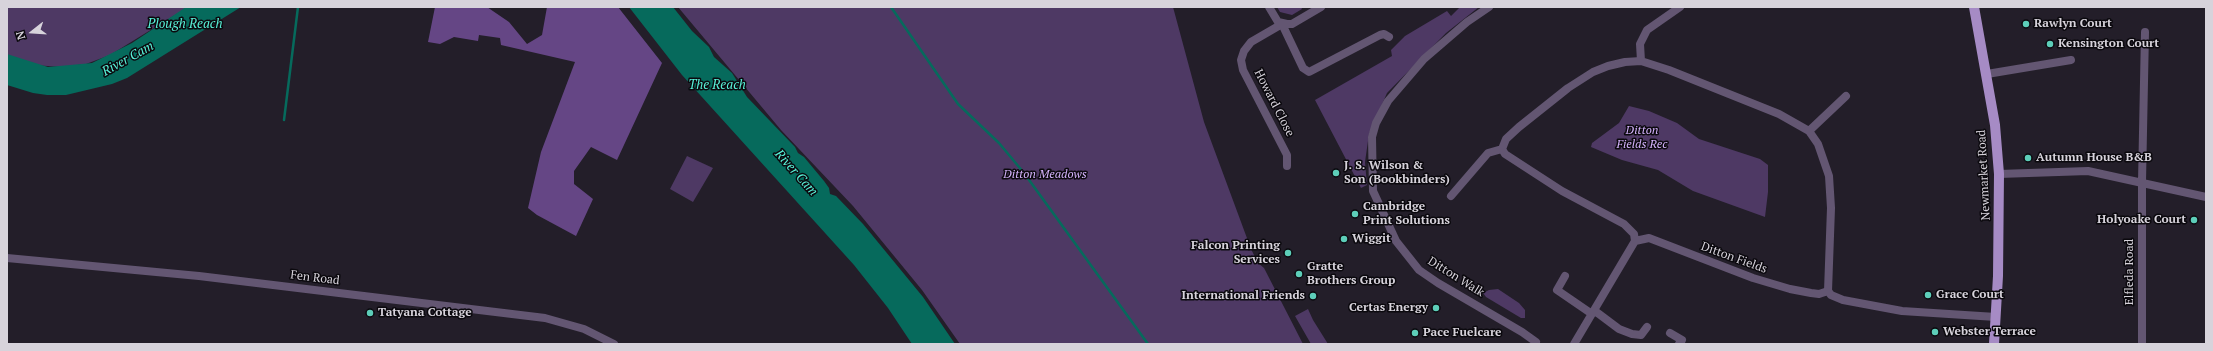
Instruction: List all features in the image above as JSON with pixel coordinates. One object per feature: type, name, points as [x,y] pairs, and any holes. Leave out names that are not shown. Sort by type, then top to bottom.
[{"type":"main road","name":"Newmarket Road","points":[[1974,7],[1995,125],[1998,174],[1999,246],[1994,344]]},
{"type":"street","points":[[1269,7],[1278,22],[1282,24],[1303,68],[1310,72],[1380,35],[1384,34],[1389,37]]},
{"type":"street","name":"Howard Close","points":[[1287,166],[1287,155],[1248,83],[1241,60],[1244,51],[1251,42],[1282,24],[1292,24],[1321,7]]},
{"type":"street","name":"Ditton Walk","points":[[1489,7],[1467,22],[1424,59],[1388,101],[1376,123],[1372,137],[1373,191],[1396,241],[1419,270],[1536,342]]},
{"type":"street","points":[[1641,61],[1640,44],[1647,30],[1680,7]]},
{"type":"street","name":"Elfleda Road","points":[[2142,344],[2142,182],[2145,32]]},
{"type":"street","points":[[1987,74],[2071,60]]},
{"type":"street","points":[[1502,149],[1506,139],[1523,123],[1587,76],[1608,66],[1641,61],[1669,70],[1779,114],[1809,131],[1818,144],[1829,176],[1831,208],[1828,291],[1832,295],[1843,300],[1902,311],[1996,317]]},
{"type":"street","points":[[1809,131],[1846,96]]},
{"type":"street","points":[[1451,196],[1488,153],[1502,149]]},
{"type":"street","points":[[1502,149],[1505,154],[1513,160],[1562,191],[1631,229],[1635,241],[1594,313],[1574,344]]},
{"type":"street","points":[[1998,174],[2088,171],[2206,197]]},
{"type":"street","name":"Ditton Fields","points":[[1635,241],[1649,238],[1753,278],[1790,289],[1820,294],[1828,291]]},
{"type":"street","name":"Fen Road","points":[[7,258],[199,276],[546,318],[584,329],[614,344]]},
{"type":"street","points":[[1565,276],[1557,290],[1619,329],[1632,334],[1641,335],[1647,327]]},
{"type":"street","points":[[1670,333],[1682,340],[1679,344]]},
{"type":"green space","points":[[7,7],[188,7],[110,55],[86,64],[61,67],[20,64],[7,55]]},
{"type":"green space","name":"Ditton Meadows","points":[[678,7],[1173,7],[1204,122],[1251,249],[1258,263],[1264,268],[1303,344],[960,344],[922,290],[853,206],[781,130]]},
{"type":"green space","points":[[1277,7],[1301,7],[1302,9],[1292,15],[1280,12]]},
{"type":"green space","points":[[1460,7],[1479,7],[1446,33],[1387,93],[1369,134],[1365,162],[1367,185],[1361,188],[1315,100],[1392,56],[1391,50],[1405,36],[1447,11],[1451,16]]},
{"type":"green space","name":"Ditton Fields Rec","points":[[1629,106],[1649,111],[1677,123],[1699,139],[1760,159],[1768,165],[1768,192],[1765,217],[1693,191],[1658,170],[1622,160],[1591,147],[1592,143],[1619,123]]},
{"type":"green space","points":[[687,156],[713,168],[693,202],[670,189]]},
{"type":"green space","points":[[1498,289],[1519,303],[1525,310],[1525,318],[1521,318],[1486,297],[1483,293],[1489,290]]},
{"type":"green space","points":[[1308,309],[1328,344],[1311,344],[1295,316]]},
{"type":"shaded area","points":[[435,7],[487,7],[509,22],[527,44],[542,35],[547,7],[618,7],[662,63],[617,160],[591,147],[574,171],[574,184],[593,199],[576,236],[537,215],[528,208],[541,152],[575,62],[501,45],[500,38],[479,35],[478,41],[454,37],[440,44],[428,42]]},
{"type":"water","points":[[186,7],[241,7],[127,78],[112,84],[66,95],[33,93],[7,85],[7,54],[48,67],[92,63],[132,43]]},
{"type":"water","name":"The Reach","points":[[629,7],[673,7],[692,31],[709,47],[714,57],[732,73],[747,97],[795,147],[798,153],[804,157],[829,188],[830,194],[836,196],[863,224],[923,297],[955,344],[912,344],[888,308],[854,265],[682,75]]},
{"type":"waterway","points":[[284,120],[298,7]]},
{"type":"waterway","points":[[891,7],[958,104],[999,143],[1024,173],[1148,344]]},
{"type":"place","name":"Rawlyn Court","points":[[2026,24]]},
{"type":"place","name":"Kensington Court","points":[[2050,44]]},
{"type":"place","name":"Autumn House B&B","points":[[2028,158]]},
{"type":"place","name":"J. S. Wilson & Son (Bookbinders)","points":[[1336,173]]},
{"type":"place","name":"Cambridge Print Solutions","points":[[1355,214]]},
{"type":"place","name":"Holyoake Court","points":[[2194,220]]},
{"type":"place","name":"Wiggit","points":[[1344,239]]},
{"type":"place","name":"Falcon Printing Services","points":[[1288,253]]},
{"type":"place","name":"Gratte Brothers Group","points":[[1299,274]]},
{"type":"place","name":"Grace Court","points":[[1928,295]]},
{"type":"place","name":"International Friends","points":[[1313,296]]},
{"type":"place","name":"Certas Energy","points":[[1436,308]]},
{"type":"place","name":"Tatyana Cottage","points":[[370,313]]},
{"type":"place","name":"Webster Terrace","points":[[1935,332]]},
{"type":"place","name":"Pace Fuelcare","points":[[1415,333]]},
{"type":"water label","name":"Plough Reach","points":[[185,24]]},
{"type":"water label","name":"River Cam","points":[[128,59]]},
{"type":"water label","name":"River Cam","points":[[796,173]]}]
